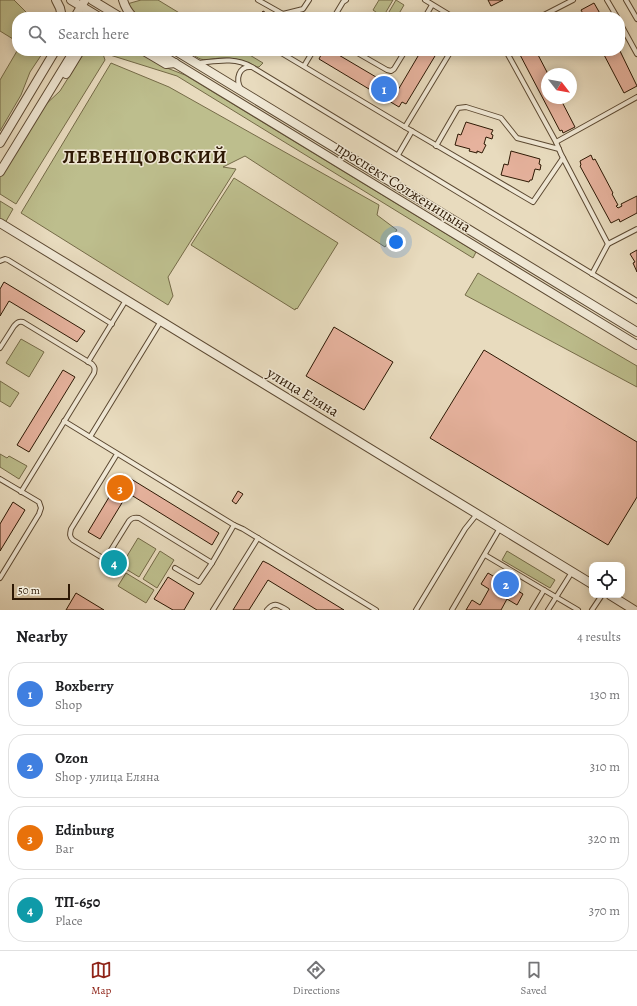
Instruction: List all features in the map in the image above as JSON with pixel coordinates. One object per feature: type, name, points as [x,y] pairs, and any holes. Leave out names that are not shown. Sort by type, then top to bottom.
[{"type":"street","points":[[56,0],[61,12]]},
{"type":"street","points":[[71,0],[83,3],[93,12]]},
{"type":"street","points":[[92,0],[103,3],[114,12]]},
{"type":"street","points":[[123,0],[128,12]]},
{"type":"street","points":[[78,12],[83,3]]},
{"type":"street","points":[[37,82],[36,72],[46,56]]},
{"type":"street","points":[[0,143],[52,56]]},
{"type":"street","points":[[0,172],[71,56]]},
{"type":"street","points":[[49,91],[58,86],[77,56]]},
{"type":"street","points":[[152,56],[166,64],[175,63]]},
{"type":"street","name":"проспект Солженицына","points":[[163,56],[637,345]]},
{"type":"street","name":"проспект Солженицына","points":[[185,56],[637,332]]},
{"type":"street","name":"улица Еляна","points":[[0,223],[589,582]]},
{"type":"street","points":[[615,598],[634,610]]},
{"type":"lane","points":[[258,0],[279,12]]},
{"type":"lane","points":[[290,12],[303,8],[309,0]]},
{"type":"lane","points":[[425,0],[444,12]]},
{"type":"lane","points":[[550,12],[573,0]]},
{"type":"lane","points":[[607,0],[613,12]]},
{"type":"lane","points":[[626,0],[637,19]]},
{"type":"lane","points":[[337,12],[343,1]]},
{"type":"lane","points":[[428,12],[432,5]]},
{"type":"lane","points":[[625,32],[637,54]]},
{"type":"lane","points":[[287,56],[436,146],[533,202],[563,158]]},
{"type":"lane","points":[[304,66],[310,56]]},
{"type":"lane","points":[[363,56],[391,71],[394,69],[402,56]]},
{"type":"lane","points":[[406,127],[448,56]]},
{"type":"lane","points":[[509,56],[556,142],[608,244]]},
{"type":"lane","points":[[196,63],[235,60],[252,67],[637,301]]},
{"type":"lane","points":[[242,91],[237,80],[239,74],[248,66],[252,67]]},
{"type":"lane","points":[[556,142],[637,98]]},
{"type":"lane","points":[[436,146],[458,108],[466,107],[501,118],[517,138],[559,149]]},
{"type":"lane","points":[[398,155],[412,131]]},
{"type":"lane","points":[[592,274],[608,244],[637,229]]},
{"type":"lane","points":[[0,261],[5,259],[8,260],[112,324]]},
{"type":"lane","points":[[88,362],[126,300]]},
{"type":"lane","points":[[90,437],[160,321]]},
{"type":"lane","points":[[0,348],[17,322],[23,322],[88,362],[94,366],[95,369],[94,373],[21,492]]},
{"type":"lane","points":[[64,421],[234,525],[243,528],[376,610]]},
{"type":"lane","points":[[118,454],[71,529],[70,537],[101,557],[106,558],[129,521],[136,517],[212,562]]},
{"type":"lane","points":[[0,479],[39,502],[41,508],[40,514],[0,578]]},
{"type":"lane","points":[[416,610],[465,529],[477,514]]},
{"type":"lane","points":[[175,568],[199,582],[234,525]]},
{"type":"lane","points":[[452,610],[500,528]]},
{"type":"lane","points":[[213,610],[258,538]]},
{"type":"lane","points":[[485,555],[578,610]]},
{"type":"lane","points":[[548,610],[572,572]]},
{"type":"lane","points":[[532,610],[544,590]]},
{"type":"lane","points":[[592,610],[600,598]]},
{"type":"lane","points":[[267,610],[271,605],[275,604],[287,610]]},
{"type":"green space","points":[[0,0],[14,0],[26,12],[12,12],[12,38],[0,31]]},
{"type":"green space","points":[[141,0],[158,0],[178,12],[131,12],[127,4]]},
{"type":"green space","points":[[379,0],[393,0],[386,12],[376,12],[373,10]]},
{"type":"green space","points":[[396,0],[404,5],[400,12],[389,12]]},
{"type":"green space","points":[[14,56],[41,56],[30,72],[21,95],[0,131],[0,80]]},
{"type":"green space","points":[[82,56],[104,56],[105,60],[16,204],[0,194],[0,177],[43,107],[60,91]]},
{"type":"green space","points":[[113,56],[145,56],[162,66],[185,75],[476,252],[473,258],[177,76]]},
{"type":"green space","points":[[195,56],[251,56],[263,63],[257,67],[233,59],[224,58],[205,60]]},
{"type":"green space","points":[[111,63],[169,87],[379,205],[377,215],[397,230],[385,247],[245,156],[223,167],[236,169],[168,277],[173,296],[168,305],[21,213]]},
{"type":"green space","points":[[234,178],[338,243],[295,310],[191,245]]},
{"type":"green space","points":[[0,201],[13,209],[5,223],[0,220]]},
{"type":"green space","points":[[478,273],[637,366],[637,387],[465,295]]},
{"type":"green space","points":[[21,339],[44,352],[29,377],[6,363]]},
{"type":"green space","points":[[0,381],[19,393],[10,407],[0,401]]},
{"type":"green space","points":[[0,454],[7,458],[9,456],[27,466],[19,479],[0,467]]},
{"type":"green space","points":[[138,538],[156,549],[139,577],[121,566]]},
{"type":"green space","points":[[160,551],[174,560],[157,588],[143,579]]},
{"type":"green space","points":[[507,551],[555,580],[550,588],[502,560]]},
{"type":"green space","points":[[126,573],[154,590],[146,603],[118,586]]},
{"type":"building","points":[[488,0],[503,0],[491,6]]},
{"type":"building","points":[[594,3],[599,12],[582,12],[581,10]]},
{"type":"building","points":[[320,56],[340,56],[398,90],[418,56],[435,56],[406,104],[402,102],[399,107],[319,59]]},
{"type":"building","points":[[521,56],[539,56],[545,68],[541,68],[541,95]]},
{"type":"building","points":[[605,56],[622,56],[637,86],[624,93]]},
{"type":"building","points":[[546,104],[563,104],[575,127],[563,133],[562,130],[560,131]]},
{"type":"building","points":[[466,122],[493,130],[491,134],[493,135],[492,139],[486,137],[484,144],[486,145],[482,153],[477,151],[477,153],[469,151],[470,149],[455,145],[458,134],[461,135]]},
{"type":"building","points":[[511,151],[540,159],[540,170],[535,169],[532,180],[529,182],[501,175],[504,164],[508,165]]},
{"type":"building","points":[[591,155],[593,160],[595,159],[613,193],[612,194],[618,205],[616,206],[618,208],[622,206],[621,204],[637,196],[637,213],[620,222],[619,219],[611,223],[580,166],[580,161]]},
{"type":"building","points":[[637,250],[637,272],[633,263],[635,262],[630,254]]},
{"type":"building","points":[[4,282],[85,331],[77,342],[9,301],[0,316],[0,289]]},
{"type":"building","points":[[334,327],[393,362],[364,410],[306,376]]},
{"type":"building","points":[[484,350],[637,442],[637,497],[608,545],[430,438]]},
{"type":"building","points":[[63,370],[75,377],[29,452],[17,445]]},
{"type":"building","points":[[123,474],[219,533],[212,545],[128,493],[100,539],[88,532]]},
{"type":"building","points":[[238,491],[243,494],[236,504],[232,501]]},
{"type":"building","points":[[13,502],[25,510],[0,551],[0,524]]},
{"type":"building","points":[[263,561],[344,610],[317,610],[268,580],[249,610],[233,610]]},
{"type":"building","points":[[488,573],[523,594],[517,605],[507,599],[501,610],[466,610],[472,600],[480,605],[489,589],[481,584]]},
{"type":"building","points":[[168,577],[194,593],[184,610],[173,610],[154,599]]},
{"type":"building","points":[[76,593],[104,610],[66,610]]},
{"type":"place","name":"Boxberry","points":[[384,89]]},
{"type":"place","name":"Edinburg","points":[[120,488]]},
{"type":"place","name":"ТП-650","points":[[114,563]]},
{"type":"place","name":"Ozon","points":[[506,584]]},
{"type":"district","name":"ЛЕВЕНЦОВСКИЙ","points":[[145,156]]}]
